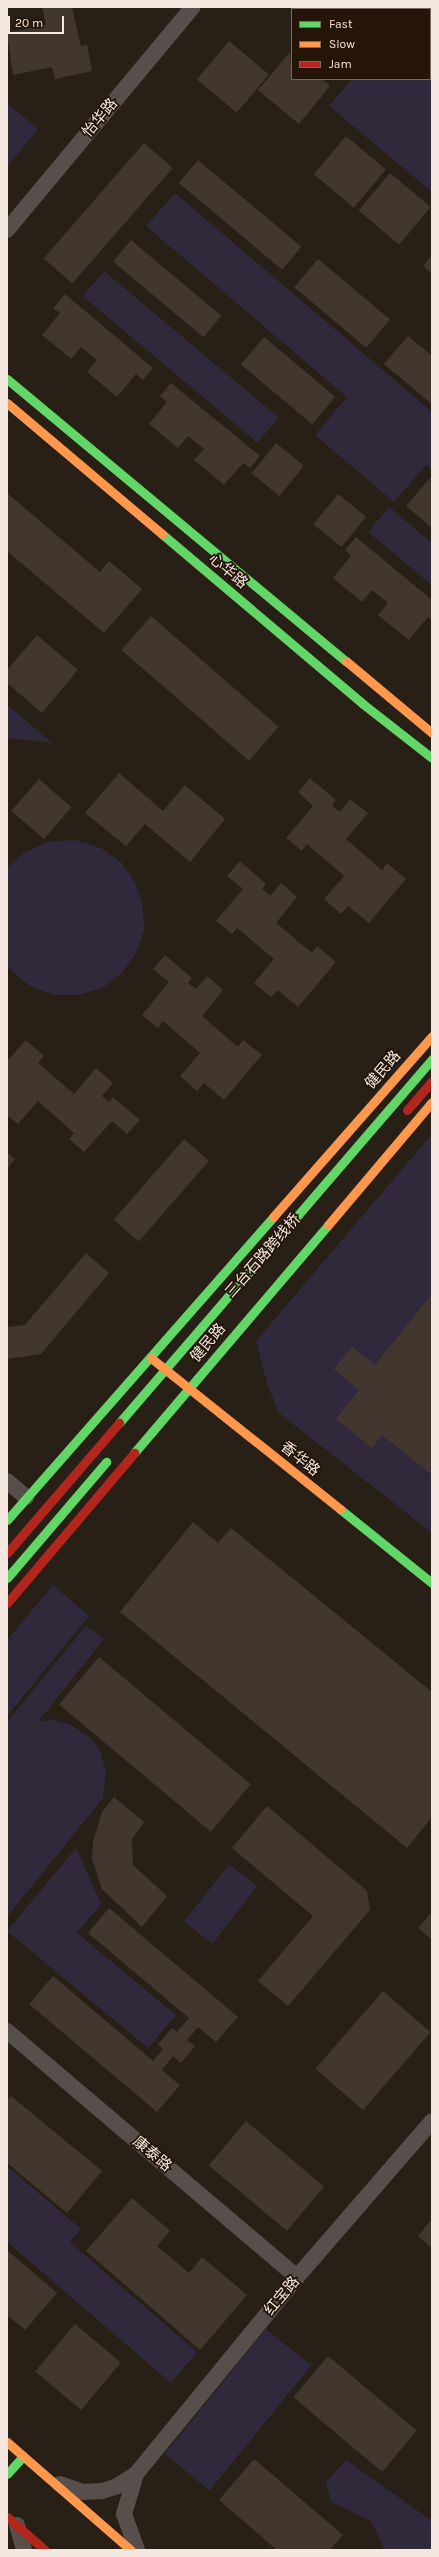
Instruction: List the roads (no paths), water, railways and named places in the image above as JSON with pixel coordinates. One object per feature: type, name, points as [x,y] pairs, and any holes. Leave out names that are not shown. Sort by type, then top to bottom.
[{"type":"main road","name":"心华路","points":[[7,379],[432,733]]},
{"type":"main road","name":"心华路","points":[[7,404],[363,704],[432,758]]},
{"type":"main road","name":"健民路","points":[[7,1520],[151,1358],[432,1036]]},
{"type":"main road","name":"三台石路跨线桥","points":[[7,1553],[432,1059]]},
{"type":"main road","points":[[401,1117],[432,1081]]},
{"type":"main road","name":"健民路","points":[[7,1603],[432,1102]]},
{"type":"main road","points":[[209,1378],[215,1356]]},
{"type":"main road","name":"香华路","points":[[151,1358],[432,1583]]},
{"type":"main road","points":[[168,1390],[183,1372]]},
{"type":"main road","points":[[210,1393],[226,1418]]},
{"type":"main road","points":[[163,1418],[189,1406],[208,1409],[226,1418]]},
{"type":"main road","points":[[7,1578],[111,1457]]},
{"type":"main road","points":[[7,2442],[131,2550]]},
{"type":"main road","points":[[7,2474],[23,2456]]},
{"type":"main road","points":[[12,2521],[45,2550]]},
{"type":"street","name":"怡华路","points":[[7,230],[193,7]]},
{"type":"street","points":[[7,1481],[26,1497]]},
{"type":"street","name":"康泰路","points":[[7,2031],[298,2277]]},
{"type":"street","name":"红宝路","points":[[50,2479],[83,2492],[102,2492],[118,2486],[136,2474],[298,2277],[432,2121]]},
{"type":"street","name":"红宝路","points":[[136,2474],[124,2514],[137,2550]]},
{"type":"street","points":[[12,2521],[24,2550]]}]
